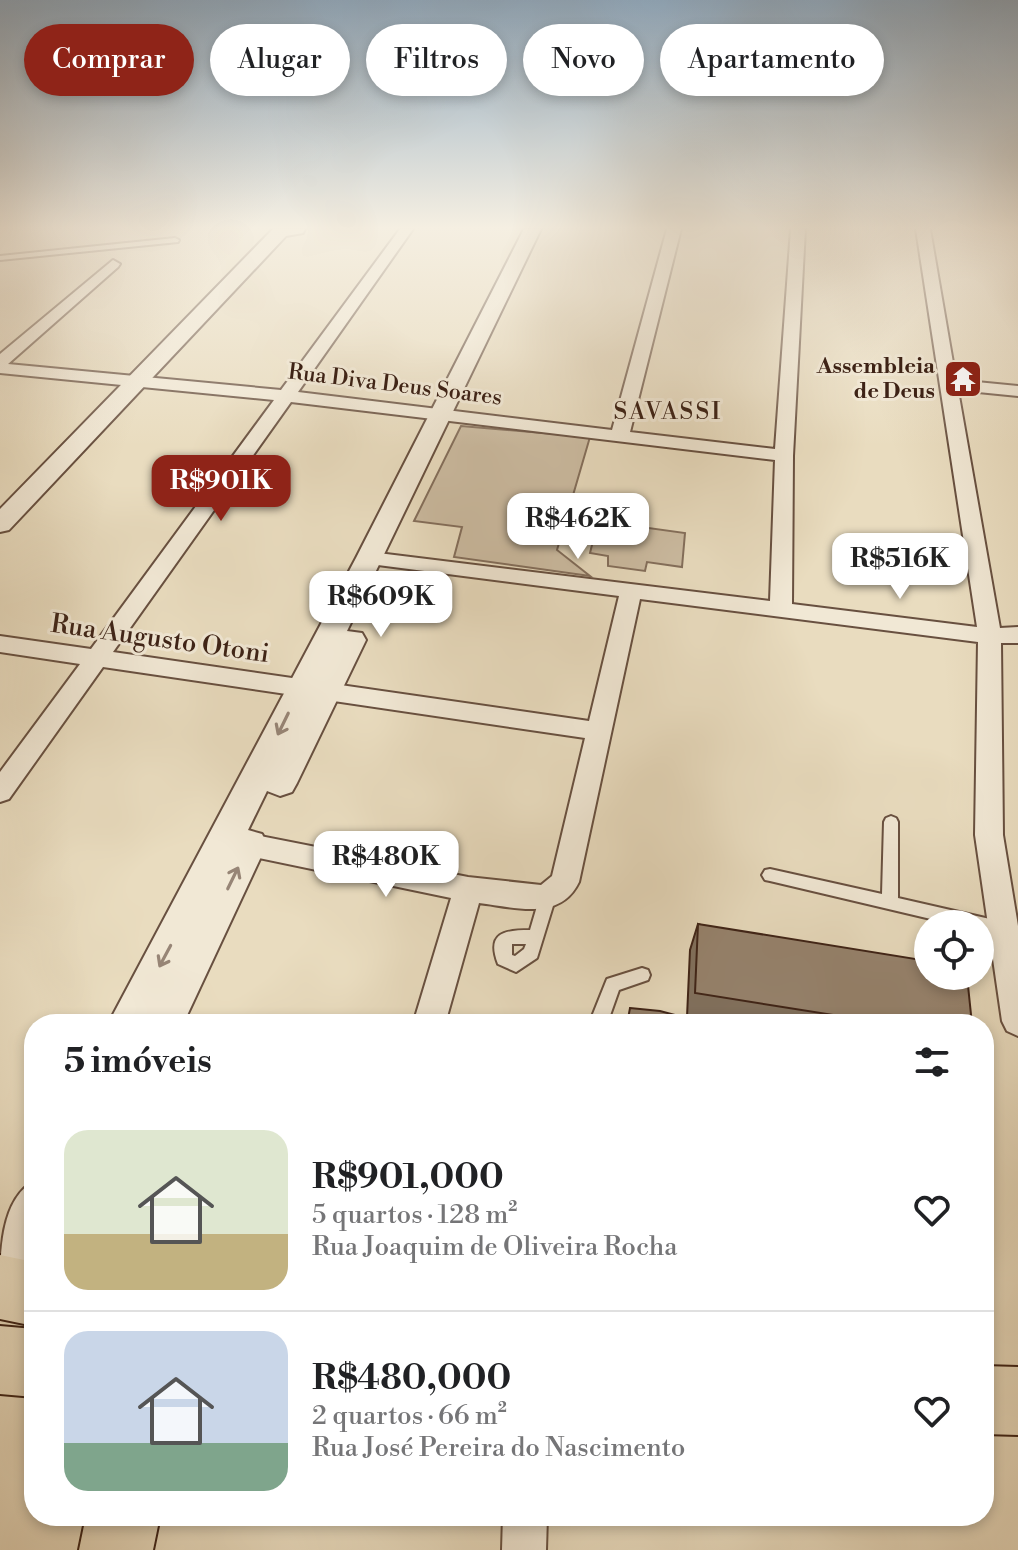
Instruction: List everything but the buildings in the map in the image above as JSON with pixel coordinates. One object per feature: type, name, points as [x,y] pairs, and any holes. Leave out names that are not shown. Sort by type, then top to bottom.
[{"type":"highway","points":[[0,1360],[24,1362]]},
{"type":"highway","points":[[994,1400],[1018,1401]]},
{"type":"highway","points":[[116,1550],[121,1526]]},
{"type":"street","points":[[0,362],[70,301]]},
{"type":"street","points":[[0,524],[216,301]]},
{"type":"street","points":[[0,792],[354,301]]},
{"type":"street","points":[[449,416],[501,301]]},
{"type":"street","points":[[166,1014],[238,842],[508,301]]},
{"type":"street","points":[[620,435],[655,301]]},
{"type":"street","points":[[781,609],[784,456],[794,301]]},
{"type":"street","points":[[935,301],[990,636],[987,742],[989,835],[1018,1021]]},
{"type":"street","name":"Rua Diva Deus Soares","points":[[0,368],[285,396],[784,456]]},
{"type":"street","points":[[949,384],[1018,391]]},
{"type":"street","points":[[379,559],[990,636],[1018,635]]},
{"type":"street","points":[[238,842],[468,889],[535,898],[548,896],[565,882],[631,590]]},
{"type":"street","name":"Rua Augusto Otoni","points":[[0,644],[597,731]]},
{"type":"street","points":[[135,1014],[238,842]]},
{"type":"street","points":[[432,1014],[468,889]]},
{"type":"street","points":[[20,1287],[24,1264]]},
{"type":"street","points":[[524,1550],[525,1526]]},
{"type":"lane","points":[[890,902],[891,822]]},
{"type":"lane","points":[[770,875],[1003,929]]},
{"type":"lane","points":[[535,937],[548,896]]},
{"type":"lane","points":[[602,1014],[613,984],[642,975]]},
{"type":"lane","points":[[994,1385],[1018,1393]]},
{"type":"shaded area","points":[[461,426],[590,437],[557,550],[590,576],[454,557],[462,527],[414,521]]},
{"type":"shaded area","points":[[598,521],[685,533],[682,567],[647,562],[645,571],[608,566],[608,556],[590,553]]},
{"type":"place","name":"Assembleia de Deus","points":[[963,379]]},
{"type":"district","name":"SAVASSI","points":[[668,412]]}]
